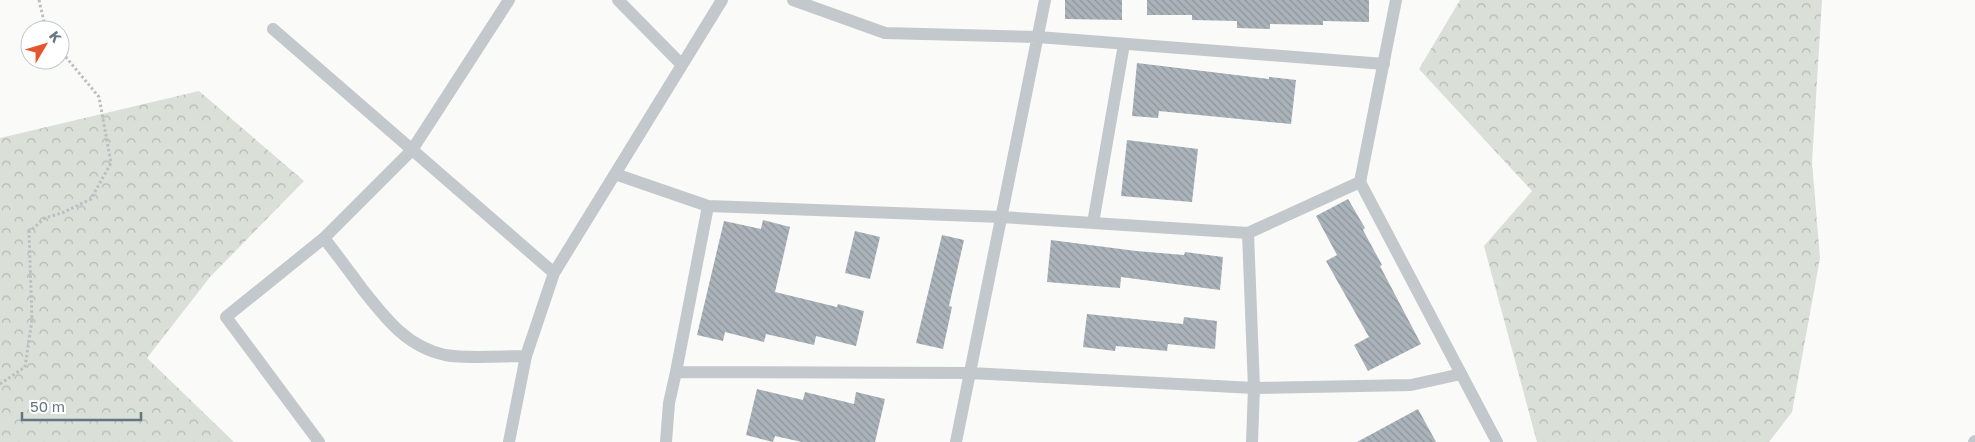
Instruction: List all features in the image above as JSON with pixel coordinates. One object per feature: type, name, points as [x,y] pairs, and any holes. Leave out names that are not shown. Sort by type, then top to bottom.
[{"type":"street","points":[[319,442],[226,317],[324,238],[412,150],[510,0]]},
{"type":"street","points":[[618,0],[682,65]]},
{"type":"street","points":[[509,442],[526,356],[554,273],[722,0]]},
{"type":"street","points":[[793,0],[885,33],[1038,37],[1384,64]]},
{"type":"street","points":[[956,442],[1045,0]]},
{"type":"street","points":[[1396,0],[1360,182],[1497,442]]},
{"type":"street","points":[[273,28],[554,273]]},
{"type":"street","points":[[1093,223],[1124,44]]},
{"type":"street","points":[[615,174],[708,206],[1001,217],[1248,234],[1360,182]]},
{"type":"street","points":[[666,442],[669,403],[708,206]]},
{"type":"street","points":[[1248,234],[1254,388],[1252,442]]},
{"type":"street","points":[[324,238],[385,318],[402,336],[413,343],[448,355],[526,356]]},
{"type":"street","points":[[676,372],[970,373],[1254,388],[1411,385],[1461,374]]},
{"type":"path","points":[[39,0],[44,20]]},
{"type":"path","points":[[0,384],[25,367],[32,320],[29,232],[44,218],[62,213],[91,199],[111,163],[99,96],[70,62]]},
{"type":"green space","points":[[1460,0],[1822,0],[1812,162],[1820,258],[1792,412],[1769,442],[1537,442],[1484,246],[1532,191],[1419,69]]},
{"type":"green space","points":[[199,91],[304,181],[210,277],[147,358],[234,442],[0,442],[0,138]]},
{"type":"building","points":[[1065,0],[1122,0],[1122,20],[1065,19]]},
{"type":"building","points":[[1147,0],[1369,0],[1369,22],[1323,21],[1323,25],[1270,24],[1270,29],[1237,28],[1237,21],[1192,20],[1192,15],[1147,15]]},
{"type":"building","points":[[1137,63],[1269,79],[1269,77],[1296,80],[1291,124],[1159,111],[1158,118],[1132,116]]},
{"type":"building","points":[[1127,140],[1198,149],[1192,202],[1121,196]]},
{"type":"building","points":[[1348,199],[1365,228],[1363,230],[1382,265],[1380,266],[1421,344],[1368,371],[1354,345],[1369,337],[1326,261],[1337,255],[1316,216]]},
{"type":"building","points":[[763,220],[790,227],[775,292],[837,307],[838,304],[864,311],[856,346],[816,336],[814,345],[766,334],[764,342],[725,332],[723,341],[697,335],[724,221],[761,229]]},
{"type":"building","points":[[855,231],[880,237],[870,279],[845,273]]},
{"type":"building","points":[[942,235],[964,240],[949,306],[952,307],[943,349],[916,343]]},
{"type":"building","points":[[1051,240],[1136,251],[1184,255],[1185,252],[1223,257],[1220,290],[1121,277],[1120,288],[1047,282]]},
{"type":"building","points":[[1087,314],[1183,324],[1184,317],[1217,321],[1215,349],[1168,344],[1167,351],[1116,346],[1115,351],[1083,347]]},
{"type":"building","points":[[757,389],[803,400],[805,392],[854,404],[856,392],[885,399],[875,442],[802,442],[775,436],[773,442],[746,435]]},
{"type":"building","points":[[1418,409],[1436,442],[1357,442]]}]
